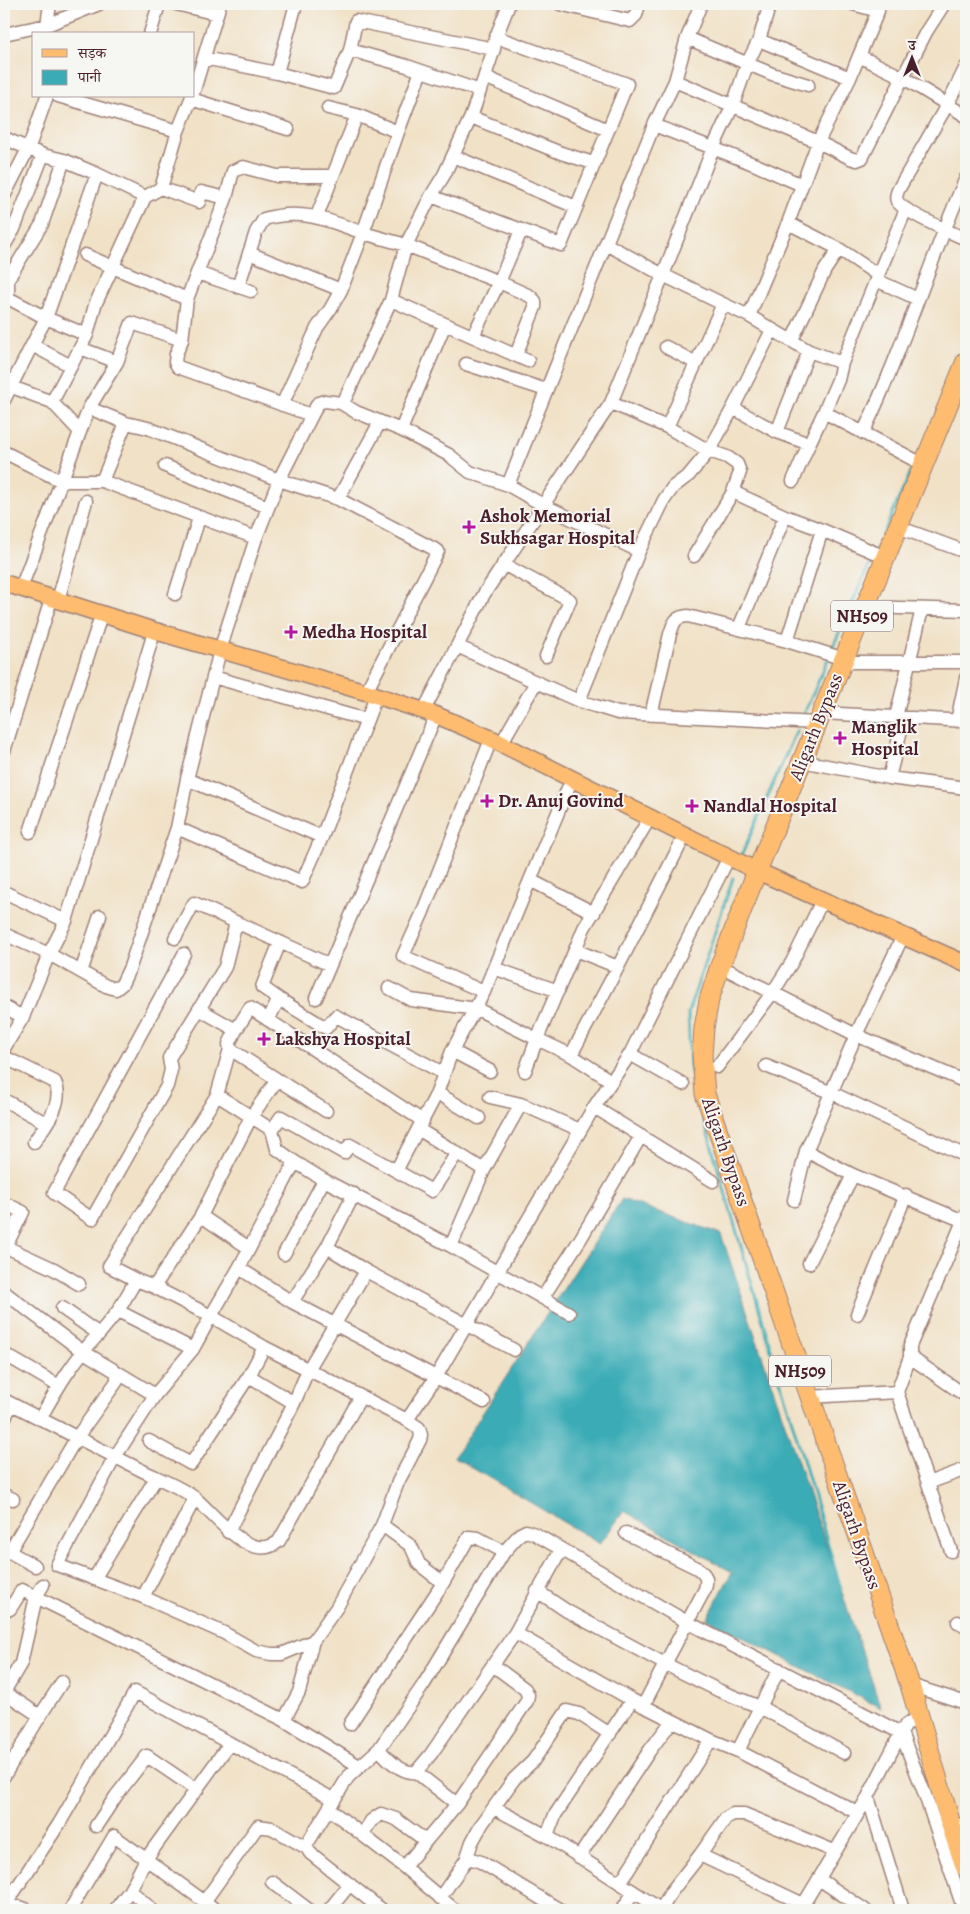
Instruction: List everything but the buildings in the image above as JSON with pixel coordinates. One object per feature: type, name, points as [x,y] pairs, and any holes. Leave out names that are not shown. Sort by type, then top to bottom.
[{"type":"highway","name":"Aligarh Bypass","points":[[966,360],[918,462],[898,527],[879,555],[865,607],[838,658],[820,718],[755,874],[720,966],[709,1000],[702,1055],[705,1094],[910,1685],[910,1723],[959,1825],[966,1868]]},
{"type":"main road","points":[[4,583],[152,639],[219,654]]},
{"type":"main road","points":[[4,592],[53,603]]},
{"type":"main road","points":[[92,617],[431,716],[819,907],[966,972]]},
{"type":"main road","points":[[552,775],[568,788],[725,865],[755,874],[966,964]]},
{"type":"street","points":[[46,29],[50,4]]},
{"type":"street","points":[[4,34],[30,29],[46,29],[82,7],[98,4]]},
{"type":"street","points":[[151,32],[159,4]]},
{"type":"street","points":[[176,4],[219,9],[195,87]]},
{"type":"street","points":[[277,72],[296,4]]},
{"type":"street","points":[[341,403],[345,399],[391,300],[406,245],[453,156],[471,117],[507,4]]},
{"type":"street","points":[[560,4],[630,21],[636,15],[639,4]]},
{"type":"street","points":[[508,485],[654,125],[675,81],[687,38],[701,4]]},
{"type":"street","points":[[316,998],[431,716],[457,646],[502,564],[611,403],[713,148],[734,105],[748,62],[760,40],[770,4]]},
{"type":"street","points":[[749,316],[788,223],[818,142],[850,78],[878,7],[853,4]]},
{"type":"street","points":[[675,81],[857,160],[862,158],[926,32],[944,4]]},
{"type":"street","points":[[204,58],[277,72],[334,88],[350,50],[356,21],[495,43],[627,84],[561,245],[431,196]]},
{"type":"street","points":[[687,38],[748,62],[772,74],[808,85]]},
{"type":"street","points":[[760,40],[850,78]]},
{"type":"street","points":[[350,50],[480,91]]},
{"type":"street","points":[[858,56],[904,78],[966,116]]},
{"type":"street","points":[[966,68],[898,190],[896,198],[898,204],[906,209],[943,230],[966,239]]},
{"type":"street","points":[[282,405],[317,328],[332,308],[341,290],[421,71]]},
{"type":"street","points":[[485,77],[608,130]]},
{"type":"street","points":[[195,94],[288,129]]},
{"type":"street","points":[[4,196],[29,147],[46,98]]},
{"type":"street","points":[[65,98],[178,131]]},
{"type":"street","points":[[52,402],[87,335],[95,304],[145,197],[161,188],[178,131],[191,98]]},
{"type":"street","points":[[328,108],[357,115],[398,132]]},
{"type":"street","points":[[317,216],[357,115]]},
{"type":"street","points":[[471,117],[561,153],[593,163]]},
{"type":"street","points":[[654,125],[802,185]]},
{"type":"street","points":[[4,138],[64,160],[145,197]]},
{"type":"street","points":[[4,246],[9,226],[44,154]]},
{"type":"street","points":[[453,156],[576,207]]},
{"type":"street","points":[[64,160],[42,224],[8,279],[8,298],[46,318],[87,335]]},
{"type":"street","points":[[311,415],[178,367],[176,354],[182,340],[186,299],[226,198],[233,171],[243,167],[277,176],[332,176]]},
{"type":"street","points":[[4,400],[7,386],[46,318],[97,174]]},
{"type":"street","points":[[863,433],[883,390],[943,230],[966,178]]},
{"type":"street","points":[[161,188],[199,202],[201,192],[226,198]]},
{"type":"street","points":[[793,481],[838,380],[842,363],[906,209]]},
{"type":"street","points":[[238,287],[256,232],[264,219],[280,214],[317,216],[363,233],[406,245],[530,296],[535,301],[535,307],[516,355]]},
{"type":"street","points":[[788,223],[839,249],[877,277],[918,299]]},
{"type":"street","points":[[473,336],[499,282],[520,231]]},
{"type":"street","points":[[606,244],[663,275],[749,316],[809,351],[842,363]]},
{"type":"street","points":[[792,340],[825,270],[839,249]]},
{"type":"street","points":[[249,253],[341,290]]},
{"type":"street","points":[[85,255],[186,299]]},
{"type":"street","points":[[197,273],[251,291]]},
{"type":"street","points":[[391,300],[528,360]]},
{"type":"street","points":[[668,427],[723,304]]},
{"type":"street","points":[[21,588],[89,408],[116,362],[132,323],[182,340]]},
{"type":"street","points":[[402,430],[445,324]]},
{"type":"street","points":[[579,701],[639,551],[664,500],[673,487],[690,475],[709,451],[772,330]]},
{"type":"street","points":[[32,344],[71,366]]},
{"type":"street","points":[[666,347],[696,363]]},
{"type":"street","points":[[80,348],[116,362]]},
{"type":"street","points":[[778,432],[809,351]]},
{"type":"street","points":[[466,364],[546,390]]},
{"type":"street","points":[[7,386],[52,402],[80,432]]},
{"type":"street","points":[[4,934],[49,954],[116,989],[122,984],[130,967],[177,828],[187,779],[219,654],[256,538],[279,480],[318,403],[325,401],[341,403],[356,412],[402,430],[449,454],[470,472],[508,485],[542,504],[639,551]]},
{"type":"street","points":[[611,403],[668,427],[709,451],[737,464],[740,472],[733,492],[694,556]]},
{"type":"street","points":[[89,408],[126,423],[148,428],[279,480],[338,499],[438,551],[370,698],[367,720],[322,838],[302,882],[177,828]]},
{"type":"street","points":[[733,408],[778,432],[808,444]]},
{"type":"street","points":[[824,412],[918,462]]},
{"type":"street","points":[[338,499],[380,422]]},
{"type":"street","points":[[102,481],[126,423]]},
{"type":"street","points":[[4,452],[62,481],[102,481],[256,538]]},
{"type":"street","points":[[165,466],[268,507]]},
{"type":"street","points":[[733,492],[879,555]]},
{"type":"street","points":[[4,751],[86,501]]},
{"type":"street","points":[[739,628],[785,516]]},
{"type":"street","points":[[175,594],[199,518]]},
{"type":"street","points":[[898,527],[966,552]]},
{"type":"street","points":[[787,641],[822,530]]},
{"type":"street","points":[[502,564],[570,600],[546,656]]},
{"type":"street","points":[[865,607],[966,610]]},
{"type":"street","points":[[889,778],[909,662],[922,608]]},
{"type":"street","points":[[651,714],[670,634],[675,621],[680,616],[688,616],[739,628],[838,658],[909,662],[966,662]]},
{"type":"street","points":[[30,832],[92,617]]},
{"type":"street","points":[[4,1048],[23,1017],[49,954],[66,921],[152,639]]},
{"type":"street","points":[[457,646],[579,701],[618,713],[820,718],[900,717],[962,721],[966,678]]},
{"type":"street","points":[[213,677],[367,720]]},
{"type":"street","points":[[484,992],[403,956],[494,746],[536,682]]},
{"type":"street","points":[[802,761],[889,778],[966,788]]},
{"type":"street","points":[[187,779],[322,838]]},
{"type":"street","points":[[396,1171],[437,1093],[452,1051],[477,1008],[568,788]]},
{"type":"street","points":[[525,1071],[584,928],[645,826]]},
{"type":"street","points":[[571,1055],[681,842]]},
{"type":"street","points":[[406,1420],[436,1377],[594,1106],[630,1054],[725,865]]},
{"type":"street","points":[[530,880],[594,913]]},
{"type":"street","points":[[4,892],[66,921]]},
{"type":"street","points":[[175,938],[194,903],[330,965]]},
{"type":"street","points":[[717,1067],[773,992],[792,962],[819,907]]},
{"type":"street","points":[[81,972],[100,916]]},
{"type":"street","points":[[184,954],[54,1193],[92,1219],[167,1086],[171,1070],[169,1058],[225,967],[236,922]]},
{"type":"street","points":[[280,942],[262,988],[326,1028],[336,1016],[443,1073]]},
{"type":"street","points":[[794,1200],[806,1151],[856,1034],[900,942]]},
{"type":"street","points":[[575,950],[618,967]]},
{"type":"street","points":[[720,966],[856,1034],[966,1082]]},
{"type":"street","points":[[494,968],[558,991]]},
{"type":"street","points":[[389,988],[411,1000],[477,1008],[571,1055],[611,1081]]},
{"type":"street","points":[[268,1020],[279,999]]},
{"type":"street","points":[[4,1007],[23,1017]]},
{"type":"street","points":[[199,1008],[236,1030]]},
{"type":"street","points":[[284,1720],[298,1692],[313,1642],[337,1607],[382,1525],[398,1482],[420,1440],[419,1428],[264,1347],[211,1316],[109,1266],[217,1095],[230,1050],[229,1044],[250,1008],[484,1170]]},
{"type":"street","points":[[230,1050],[326,1111]]},
{"type":"street","points":[[452,1051],[490,1071]]},
{"type":"street","points":[[630,1054],[683,1084]]},
{"type":"street","points":[[4,1057],[55,1082],[59,1090],[58,1100],[34,1142]]},
{"type":"street","points":[[766,1066],[832,1093],[966,1156]]},
{"type":"street","points":[[154,1287],[201,1216],[251,1117],[277,1080]]},
{"type":"street","points":[[437,1093],[479,1118]]},
{"type":"street","points":[[217,1095],[272,1130],[277,1149],[294,1162],[324,1180],[451,1246],[569,1313]]},
{"type":"street","points":[[490,1097],[520,1104],[580,1130]]},
{"type":"street","points":[[4,1100],[46,1123]]},
{"type":"street","points":[[451,1246],[484,1170],[520,1104]]},
{"type":"street","points":[[594,1106],[713,1182]]},
{"type":"street","points":[[272,1130],[281,1117],[344,1153],[350,1145],[432,1191],[457,1153]]},
{"type":"street","points":[[543,1298],[582,1238],[641,1136]]},
{"type":"street","points":[[806,1151],[853,1174],[965,1219],[910,1346],[910,1357],[897,1392],[950,1551]]},
{"type":"street","points":[[294,1162],[239,1268],[193,1349],[156,1395],[115,1457],[57,1565],[143,1597],[224,1633],[256,1651],[282,1654],[313,1642]]},
{"type":"street","points":[[809,1263],[853,1174]]},
{"type":"street","points":[[284,1254],[324,1180]]},
{"type":"street","points":[[292,1302],[327,1248],[354,1194]]},
{"type":"street","points":[[856,1314],[906,1195]]},
{"type":"street","points":[[4,1203],[23,1212],[5,1247],[79,1284]]},
{"type":"street","points":[[201,1216],[249,1248]]},
{"type":"street","points":[[327,1248],[366,1271],[514,1350]]},
{"type":"street","points":[[239,1268],[292,1302],[484,1402]]},
{"type":"street","points":[[228,1532],[294,1403],[308,1370],[366,1271]]},
{"type":"street","points":[[40,1419],[82,1351],[118,1311],[136,1280]]},
{"type":"street","points":[[4,1292],[82,1351],[156,1395]]},
{"type":"street","points":[[62,1308],[99,1334]]},
{"type":"street","points":[[118,1311],[193,1349]]},
{"type":"street","points":[[149,1441],[191,1464],[249,1376],[264,1347]]},
{"type":"street","points":[[4,1354],[59,1386]]},
{"type":"street","points":[[910,1357],[966,1396]]},
{"type":"street","points":[[35,1566],[6,1551],[77,1437],[117,1381],[117,1372]]},
{"type":"street","points":[[249,1376],[294,1403]]},
{"type":"street","points":[[809,1398],[897,1392]]},
{"type":"street","points":[[4,1419],[8,1402],[195,1498],[228,1532],[254,1546],[264,1549],[272,1547],[278,1541],[360,1398]]},
{"type":"street","points":[[928,1483],[966,1469]]},
{"type":"street","points":[[94,1578],[156,1478]]},
{"type":"street","points":[[143,1597],[195,1498]]},
{"type":"street","points":[[382,1525],[410,1546],[419,1564],[443,1582]]},
{"type":"street","points":[[307,1848],[307,1844],[348,1777],[379,1749],[424,1684],[504,1552],[520,1534],[526,1531],[535,1534],[687,1622],[779,1669],[910,1723]]},
{"type":"street","points":[[547,1836],[555,1815],[610,1734],[638,1703],[665,1664],[708,1581],[706,1575],[697,1568],[626,1533]]},
{"type":"street","points":[[350,1724],[443,1582],[469,1537],[478,1538],[504,1552]]},
{"type":"street","points":[[379,1749],[398,1767],[411,1773],[416,1772],[427,1761],[515,1633],[561,1550]]},
{"type":"street","points":[[40,1716],[4,1692],[21,1663],[36,1597],[43,1585]]},
{"type":"street","points":[[6,1611],[22,1590],[284,1720],[359,1766]]},
{"type":"street","points":[[537,1591],[567,1611],[665,1664],[760,1708],[844,1753]]},
{"type":"street","points":[[515,1633],[672,1721],[738,1751],[858,1813]]},
{"type":"street","points":[[404,1867],[457,1804],[527,1701],[528,1695],[525,1689],[494,1666]]},
{"type":"street","points":[[738,1751],[779,1669]]},
{"type":"street","points":[[4,1776],[9,1754],[40,1716],[62,1682]]},
{"type":"street","points":[[910,1685],[966,1703]]},
{"type":"street","points":[[4,1908],[59,1824],[135,1692],[230,1743],[331,1804],[362,1835],[455,1910]]},
{"type":"street","points":[[440,1898],[466,1860],[472,1842],[494,1808],[514,1779],[533,1762],[567,1711],[579,1714],[610,1734]]},
{"type":"street","points":[[580,1857],[650,1750],[672,1721]]},
{"type":"street","points":[[700,1855],[801,1907],[868,1797],[910,1723]]},
{"type":"street","points":[[910,1723],[924,1792],[964,1910]]},
{"type":"street","points":[[620,1883],[711,1740]]},
{"type":"street","points":[[116,1910],[130,1890],[146,1859],[198,1790],[230,1743]]},
{"type":"street","points":[[96,1826],[116,1796],[147,1756],[198,1790]]},
{"type":"street","points":[[416,1772],[457,1804]]},
{"type":"street","points":[[868,1797],[904,1910]]},
{"type":"street","points":[[494,1808],[547,1836],[662,1910],[672,1892],[726,1818],[733,1814],[744,1814],[834,1851]]},
{"type":"street","points":[[362,1835],[371,1820],[381,1814],[396,1819],[426,1841]]},
{"type":"street","points":[[204,1902],[258,1826],[272,1828],[307,1848],[382,1910]]},
{"type":"street","points":[[70,1910],[114,1836],[216,1910]]},
{"type":"street","points":[[466,1860],[472,1859],[480,1862],[560,1910]]},
{"type":"street","points":[[819,1879],[865,1910]]},
{"type":"street","points":[[272,1882],[309,1910]]},
{"type":"street","points":[[329,1910],[350,1884]]},
{"type":"street","points":[[130,1890],[152,1910]]},
{"type":"street","points":[[622,1910],[634,1892]]},
{"type":"street","points":[[4,1908],[20,1907],[28,1910]]},
{"type":"water","points":[[622,1199],[721,1234],[881,1708],[707,1619],[732,1572],[624,1511],[600,1544],[454,1457]]},
{"type":"waterway","points":[[961,356],[966,345]]},
{"type":"waterway","points":[[876,550],[913,467]]},
{"type":"waterway","points":[[831,651],[873,556]]},
{"type":"waterway","points":[[804,714],[829,657]]},
{"type":"waterway","points":[[742,854],[797,730]]},
{"type":"waterway","points":[[696,1092],[690,1066],[688,1013],[733,878]]},
{"type":"waterway","points":[[699,1103],[841,1589]]},
{"type":"place","name":"Ashok Memorial Sukhsagar Hospital","points":[[469,527]]},
{"type":"place","name":"Medha Hospital","points":[[291,632]]},
{"type":"place","name":"Manglik Hospital","points":[[840,738]]},
{"type":"place","name":"Dr. Anuj Govind","points":[[487,801]]},
{"type":"place","name":"Nandlal Hospital","points":[[692,806]]},
{"type":"place","name":"Lakshya Hospital","points":[[264,1039]]}]
